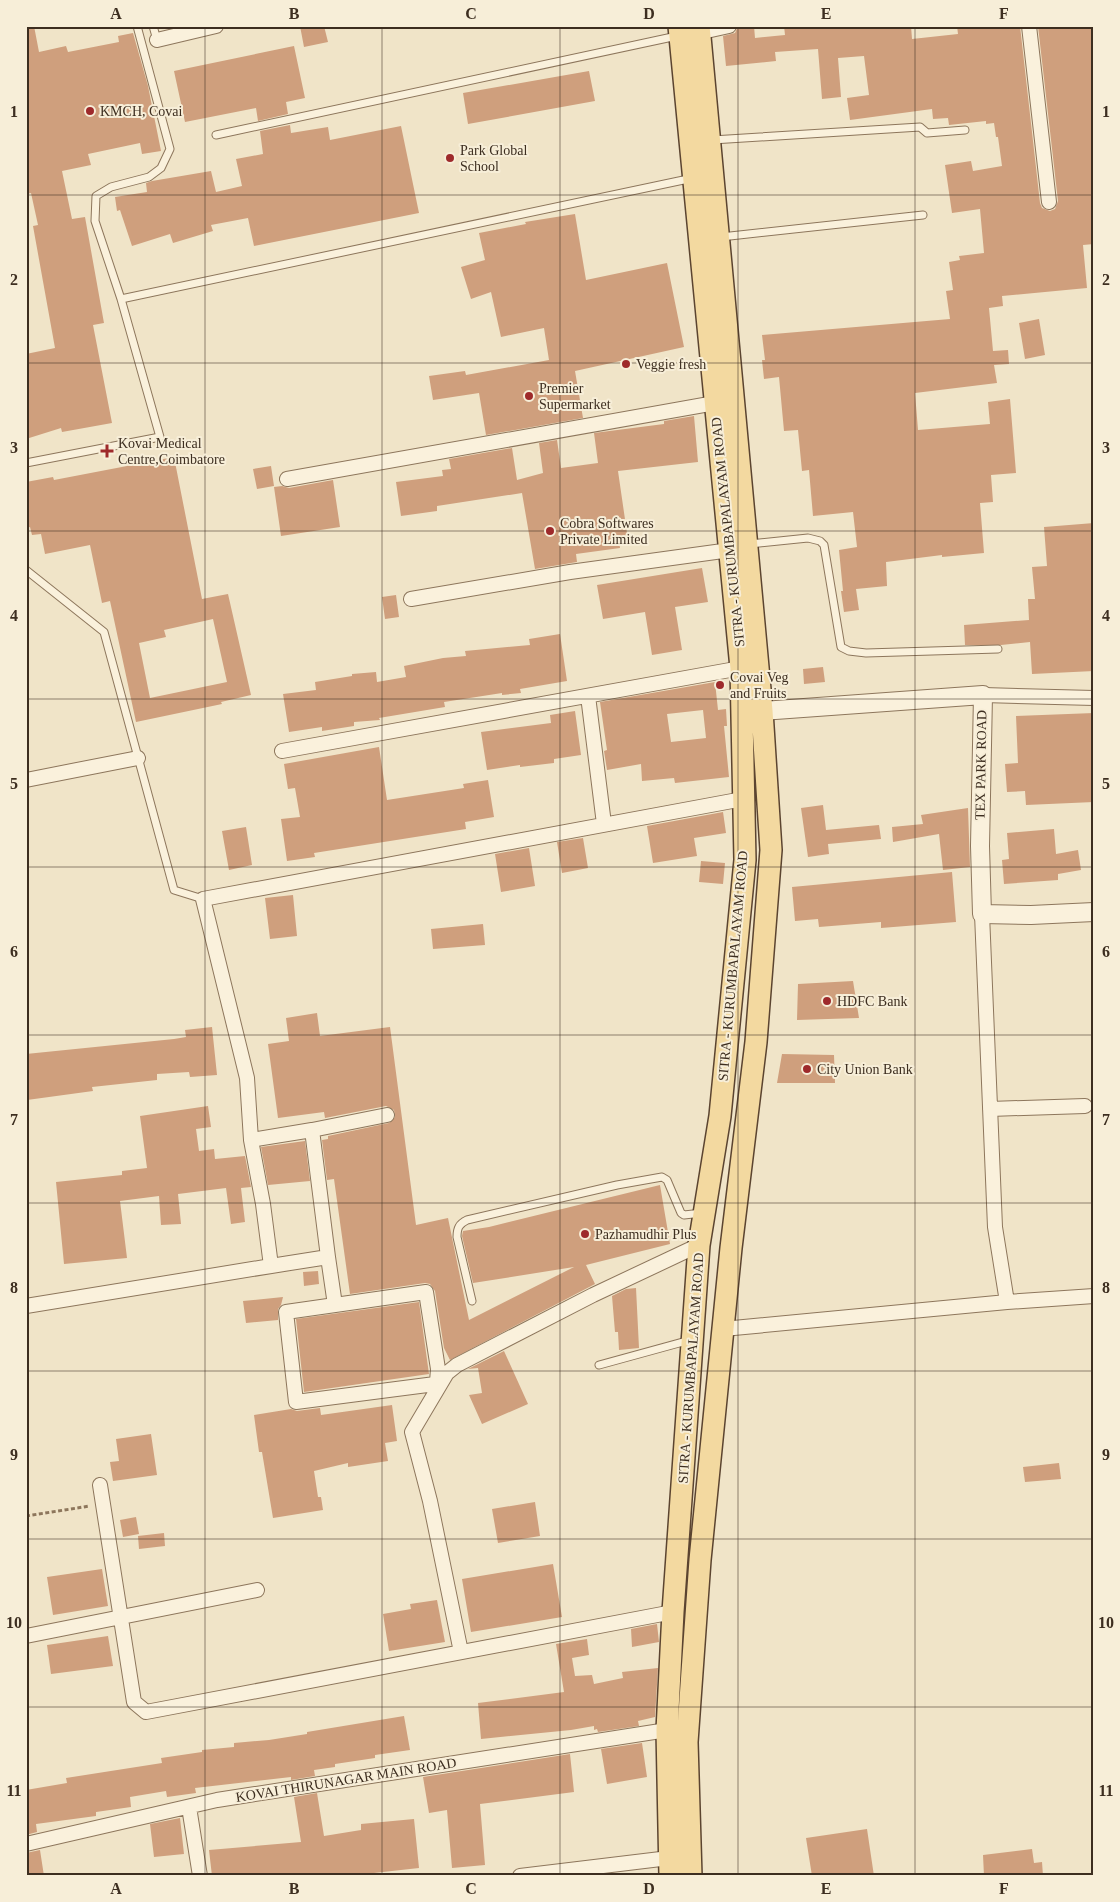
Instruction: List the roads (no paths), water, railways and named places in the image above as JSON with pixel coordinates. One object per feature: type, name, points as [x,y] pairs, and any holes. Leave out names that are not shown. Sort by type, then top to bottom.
[{"type":"main road","name":"SITRA - KURUMBAPALAYAM ROAD","points":[[670,1867],[667,1730],[699,1245],[720,1116],[745,860],[743,799],[752,711],[738,547],[718,238],[709,140],[689,30]]},
{"type":"main road","name":"SITRA - KURUMBAPALAYAM ROAD","points":[[689,30],[693,178],[715,403],[738,547],[741,668],[752,711]]},
{"type":"main road","points":[[691,1876],[687,1742],[700,1560],[732,1238],[756,1042],[772,850],[752,711]]},
{"type":"street","points":[[155,33],[216,26]]},
{"type":"street","points":[[689,30],[729,26]]},
{"type":"street","points":[[1029,26],[1049,202]]},
{"type":"street","points":[[287,479],[715,403]]},
{"type":"street","points":[[411,599],[570,572],[738,547]]},
{"type":"street","points":[[282,751],[741,668]]},
{"type":"street","points":[[983,695],[1094,698]]},
{"type":"street","name":"TEX PARK ROAD","points":[[752,711],[983,695],[980,846],[982,914]]},
{"type":"street","points":[[588,696],[604,824]]},
{"type":"street","points":[[26,780],[138,758]]},
{"type":"street","points":[[271,1266],[251,1140],[247,1078],[203,899],[743,799]]},
{"type":"street","points":[[1007,1302],[995,1227],[982,914],[1031,915],[1094,912]]},
{"type":"street","points":[[990,1109],[1084,1106]]},
{"type":"street","points":[[251,1140],[387,1115]]},
{"type":"street","points":[[312,1130],[335,1305]]},
{"type":"street","points":[[461,1652],[430,1502],[412,1432],[447,1373],[456,1365],[593,1295],[699,1245]]},
{"type":"street","points":[[26,1306],[328,1257]]},
{"type":"street","points":[[426,1292],[438,1369],[437,1382],[435,1384],[296,1402],[286,1312],[335,1305],[426,1292]]},
{"type":"street","points":[[723,1329],[1007,1302],[1094,1296]]},
{"type":"street","points":[[100,1485],[134,1702],[146,1712],[674,1612]]},
{"type":"street","points":[[26,1636],[257,1590]]},
{"type":"street","name":"KOVAI THIRUNAGAR MAIN ROAD","points":[[26,1844],[217,1800],[667,1730]]},
{"type":"street","points":[[189,1807],[200,1876]]},
{"type":"street","points":[[520,1876],[670,1867]]},
{"type":"lane","points":[[26,463],[160,437],[121,299],[95,221],[96,196],[111,187],[150,177],[161,168],[170,149],[138,26]]},
{"type":"lane","points":[[216,135],[689,30]]},
{"type":"lane","points":[[709,140],[920,127],[927,133],[965,130]]},
{"type":"lane","points":[[121,299],[693,178]]},
{"type":"lane","points":[[718,238],[924,215]]},
{"type":"lane","points":[[738,547],[808,538],[820,541],[824,545],[841,647],[849,651],[866,653],[998,649]]},
{"type":"lane","points":[[26,570],[104,632],[174,890],[203,899]]},
{"type":"lane","points":[[472,1301],[457,1238],[457,1229],[460,1224],[468,1220],[617,1184],[662,1177],[667,1180],[681,1213],[684,1215],[705,1213]]},
{"type":"lane","points":[[599,1365],[693,1339]]},
{"type":"place","name":"KMCH, Covai","points":[[90,111]]},
{"type":"place","name":"Park Global School","points":[[450,158]]},
{"type":"place","name":"Veggie fresh","points":[[626,364]]},
{"type":"place","name":"Premier Supermarket","points":[[529,396]]},
{"type":"place","name":"Kovai Medical Centre,Coimbatore","points":[[107,451]]},
{"type":"place","name":"Cobra Softwares Private Limited","points":[[550,531]]},
{"type":"place","name":"Covai Veg and Fruits","points":[[720,685]]},
{"type":"place","name":"HDFC Bank","points":[[827,1001]]},
{"type":"place","name":"City Union Bank","points":[[807,1069]]},
{"type":"place","name":"Pazhamudhir Plus","points":[[585,1234]]}]
